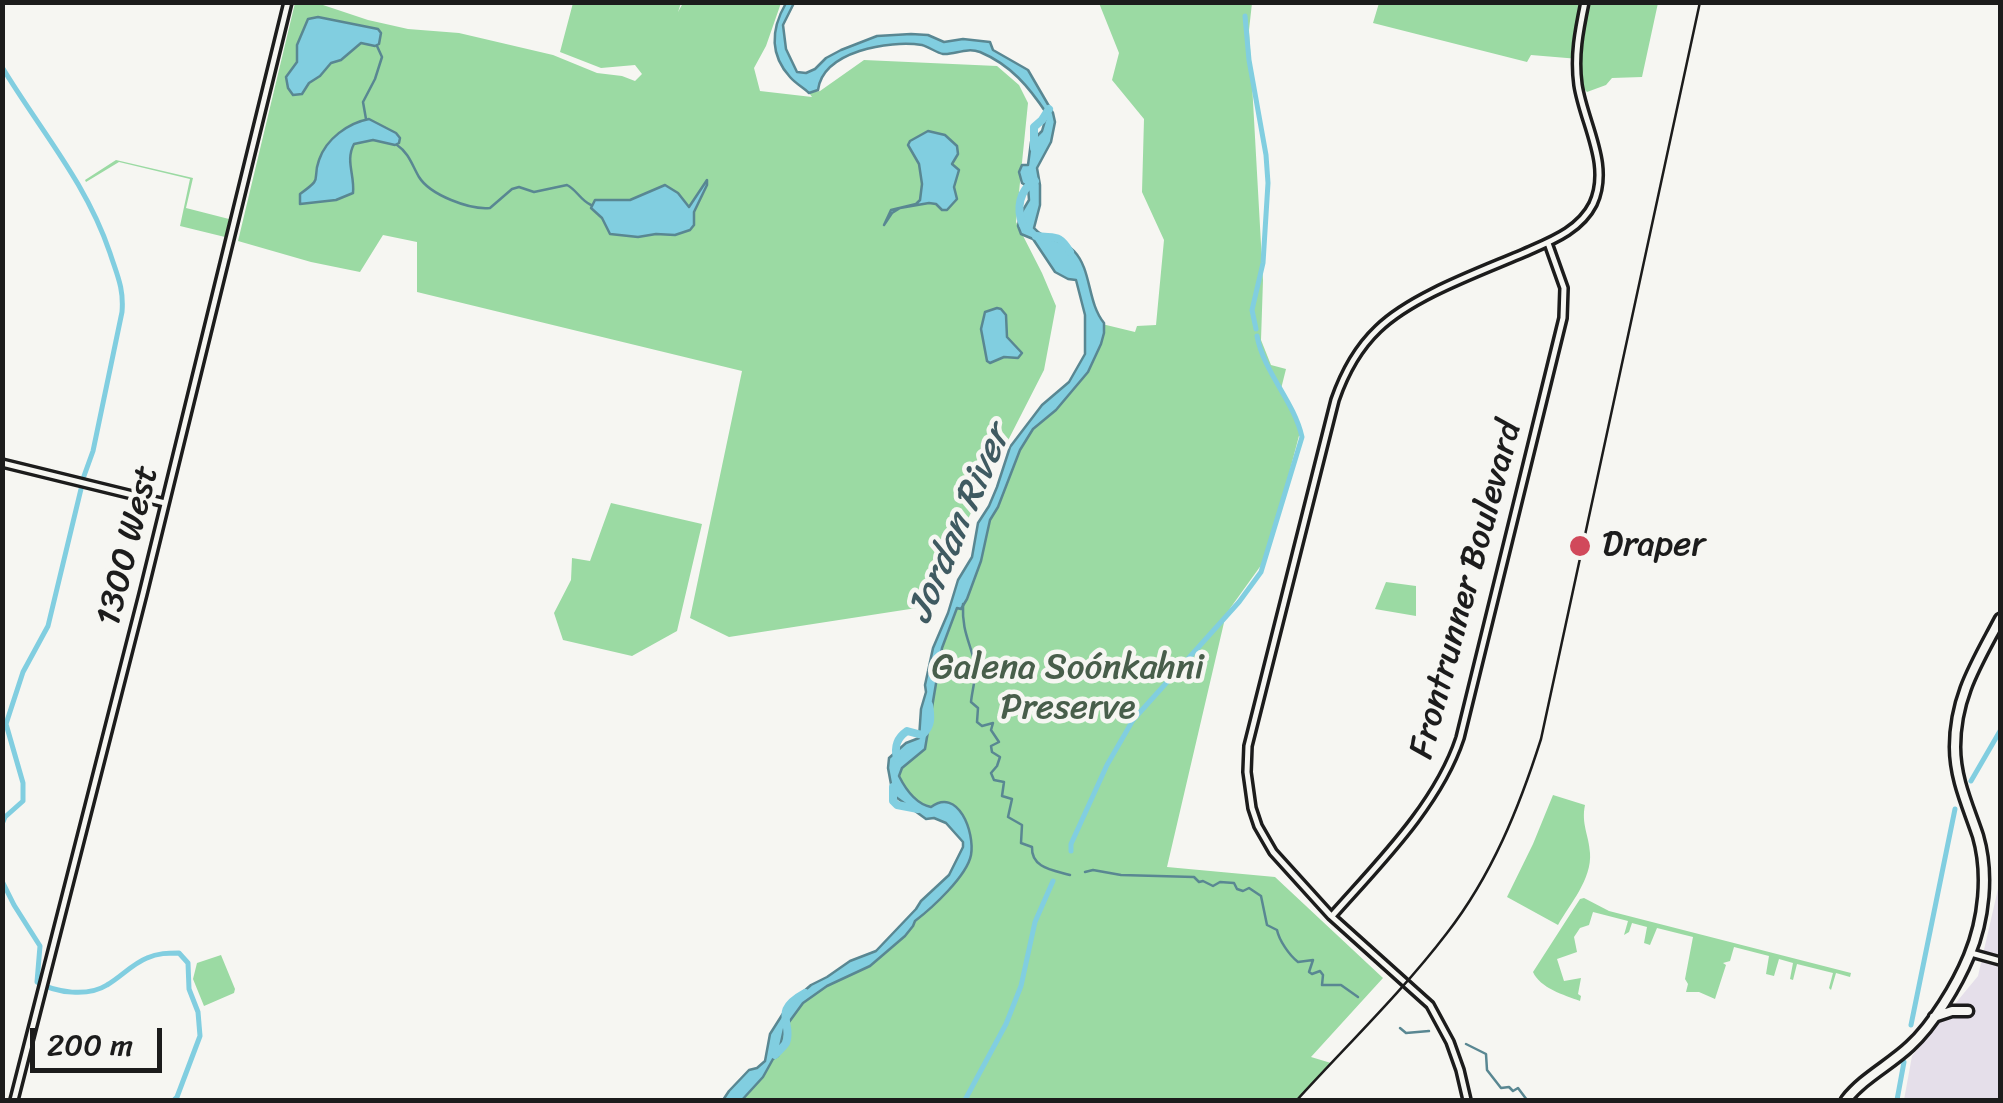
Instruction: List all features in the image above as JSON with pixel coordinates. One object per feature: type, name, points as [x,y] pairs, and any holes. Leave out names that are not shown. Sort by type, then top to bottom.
[{"type":"main road","points":[[1848,1098],[1910,1046],[1934,1017],[1971,953],[1985,871],[1956,770],[1956,732],[1968,678],[2000,619]]},
{"type":"main road","points":[[1934,1017],[1968,1012]]},
{"type":"street","name":"1300 West","points":[[14,1100],[288,2]]},
{"type":"street","points":[[1466,1100],[1455,1056],[1430,1005],[1332,916],[1273,852],[1252,808],[1248,746],[1335,400],[1358,352],[1386,322],[1418,301],[1548,242],[1574,227],[1593,203],[1598,183],[1597,154],[1578,88],[1576,59],[1585,2]]},
{"type":"street","name":"Frontrunner Boulevard","points":[[1332,916],[1427,804],[1447,772],[1460,738],[1562,318],[1564,288],[1548,242]]},
{"type":"street","points":[[2,463],[165,503]]},
{"type":"street","points":[[1971,953],[2000,961]]},
{"type":"shaded area","points":[[2000,880],[2000,1100],[1904,1100],[1912,1056],[1978,976]]},
{"type":"green space","points":[[295,3],[317,3],[408,29],[459,33],[553,55],[597,73],[635,81],[642,74],[635,65],[601,68],[560,52],[573,3],[681,3],[678,12],[683,3],[781,3],[754,68],[760,91],[812,97],[809,93],[820,91],[864,60],[997,66],[1019,85],[1028,103],[1016,222],[1056,306],[1044,370],[923,607],[729,637],[690,618],[742,371],[417,292],[417,242],[383,235],[360,272],[238,241]]},
{"type":"green space","name":"Galena Soónkahni Preserve","points":[[1099,3],[1252,3],[1249,30],[1263,280],[1261,340],[1271,365],[1286,369],[1281,389],[1300,432],[1267,557],[1226,614],[1167,867],[1275,877],[1383,978],[1311,1057],[1331,1063],[1297,1100],[736,1100],[768,1063],[785,1020],[809,994],[873,962],[965,865],[967,830],[920,807],[897,782],[899,767],[929,729],[938,650],[1013,459],[1032,424],[1091,360],[1102,324],[1135,332],[1137,326],[1156,325],[1164,240],[1142,192],[1144,119],[1112,80],[1119,53]]},
{"type":"green space","points":[[1379,3],[1658,3],[1642,77],[1612,78],[1606,85],[1587,92],[1579,59],[1531,55],[1527,62],[1373,23]]},
{"type":"green space","points":[[116,160],[193,178],[186,208],[229,219],[225,237],[180,226],[190,179],[119,162],[86,182]]},
{"type":"green space","points":[[611,503],[702,524],[677,631],[632,656],[563,640],[554,613],[571,580],[572,558],[590,561]]},
{"type":"green space","points":[[1386,582],[1416,586],[1416,616],[1375,609]]},
{"type":"green space","points":[[1553,795],[1585,805],[1590,853],[1584,882],[1558,925],[1507,897]]},
{"type":"green space","points":[[1584,898],[1609,911],[1851,973],[1850,977],[1836,973],[1831,990],[1833,973],[1797,964],[1793,980],[1793,963],[1779,959],[1774,976],[1766,974],[1769,956],[1734,947],[1730,961],[1723,963],[1726,965],[1715,999],[1699,992],[1686,992],[1693,937],[1657,928],[1650,945],[1644,943],[1647,927],[1632,923],[1624,935],[1628,921],[1593,912],[1589,925],[1580,928],[1574,937],[1577,952],[1557,959],[1564,981],[1581,978],[1580,1001],[1547,987],[1533,972]]},
{"type":"green space","points":[[221,955],[234,993],[204,1006],[193,979],[197,963]]},
{"type":"water","points":[[786,3],[794,3],[783,25],[786,49],[797,72],[815,69],[841,50],[877,36],[911,34],[928,35],[944,42],[990,42],[993,50],[1028,70],[1055,122],[1051,142],[1037,168],[1040,205],[1034,228],[1069,247],[1080,259],[1104,323],[1104,333],[1088,372],[1056,410],[1033,429],[1020,450],[990,520],[967,599],[961,609],[957,608],[942,648],[925,749],[902,768],[899,776],[921,803],[931,807],[941,802],[957,807],[970,835],[968,863],[956,882],[915,921],[905,936],[870,966],[827,986],[803,1003],[784,1029],[778,1056],[763,1077],[742,1100],[723,1100],[749,1070],[765,1061],[770,1034],[789,1004],[850,961],[876,951],[949,875],[963,847],[946,823],[926,819],[893,795],[889,758],[906,743],[919,738],[933,648],[958,580],[972,557],[978,523],[997,487],[1010,447],[1042,405],[1069,382],[1085,354],[1085,315],[1076,280],[1055,272],[1033,239],[1021,234],[1018,226],[1029,200],[1028,187],[1022,183],[1019,172],[1022,165],[1028,165],[1031,142],[1042,131],[1047,114],[1026,86],[1001,63],[980,52],[943,54],[922,45],[893,44],[844,57],[823,77],[818,90],[809,93],[790,77],[778,59],[775,32]]},
{"type":"water","points":[[318,17],[378,29],[379,44],[361,43],[341,60],[331,63],[302,94],[293,95],[286,77],[297,62],[297,45],[308,19]]},
{"type":"water","points":[[369,119],[396,133],[399,143],[373,140],[354,144],[350,156],[353,193],[336,200],[300,204],[300,194],[315,181],[327,145],[346,128]]},
{"type":"water","points":[[928,131],[945,135],[957,146],[958,154],[952,164],[959,170],[954,187],[957,199],[947,210],[929,203],[900,208],[884,225],[891,210],[920,200],[919,164],[908,145]]},
{"type":"water","points":[[707,180],[694,212],[694,225],[675,235],[610,234],[591,208],[595,200],[630,200],[665,185],[689,207]]},
{"type":"water","points":[[997,308],[1006,315],[1007,337],[1022,353],[1018,358],[1004,357],[990,363],[981,329],[985,312]]},
{"type":"waterway","points":[[1245,16],[1268,183],[1263,263],[1252,310],[1256,329]]},
{"type":"waterway","points":[[366,119],[363,102],[382,57],[377,46]]},
{"type":"waterway","points":[[2,67],[88,203],[121,289],[122,312],[93,451],[84,476]]},
{"type":"waterway","name":"Jordan River","points":[[1034,148],[1034,127],[1049,109]]},
{"type":"waterway","points":[[397,145],[424,184],[462,204],[490,208],[512,189],[534,192],[567,185],[591,205]]},
{"type":"waterway","name":"Jordan River","points":[[1023,225],[1020,200],[1035,181]]},
{"type":"waterway","name":"Jordan River","points":[[1036,236],[1059,239],[1070,252]]},
{"type":"waterway","points":[[1071,851],[1107,765],[1133,720],[1261,572],[1302,437],[1257,336]]},
{"type":"waterway","points":[[2,824],[23,801],[23,783],[6,724],[23,672],[48,626],[81,489]]},
{"type":"waterway","points":[[963,604],[964,627],[975,665],[971,702],[978,708],[977,722],[982,726],[993,723],[991,730],[999,742],[991,746],[992,752],[1000,757],[991,773],[994,780],[1004,782],[1002,796],[1012,799],[1008,817],[1022,825],[1021,843],[1032,847],[1039,864],[1070,875]]},
{"type":"waterway","name":"Jordan River","points":[[897,758],[897,743],[907,731],[922,735],[928,728],[929,705]]},
{"type":"waterway","points":[[1971,781],[2000,731]]},
{"type":"waterway","name":"Jordan River","points":[[893,787],[893,801],[897,805],[918,809]]},
{"type":"waterway","points":[[1911,1025],[1955,809]]},
{"type":"waterway","points":[[1085,872],[1194,877],[1213,886],[1220,882],[1234,883],[1243,891],[1249,888],[1261,896],[1267,925],[1277,930],[1295,959],[1313,960],[1309,972],[1320,971],[1322,985],[1341,985],[1358,997]]},
{"type":"waterway","points":[[2,881],[40,946],[37,982],[45,986],[72,992],[99,989],[159,954],[179,953],[188,963],[189,989],[198,1012],[200,1036],[174,1100]]},
{"type":"waterway","points":[[965,1100],[1006,1024],[1021,986],[1035,922],[1053,881]]},
{"type":"waterway","name":"Jordan River","points":[[775,1055],[788,1036],[788,1006],[805,993]]},
{"type":"waterway","points":[[1400,1028],[1406,1033],[1429,1031]]},
{"type":"waterway","points":[[1466,1044],[1486,1054],[1487,1070],[1501,1088],[1518,1088],[1527,1100]]},
{"type":"waterway","points":[[1897,1100],[1904,1062]]},
{"type":"railway","points":[[1297,1100],[1447,933],[1491,864],[1523,790],[1541,739],[1700,2]]},
{"type":"place","name":"Draper","points":[[1580,546]]}]
